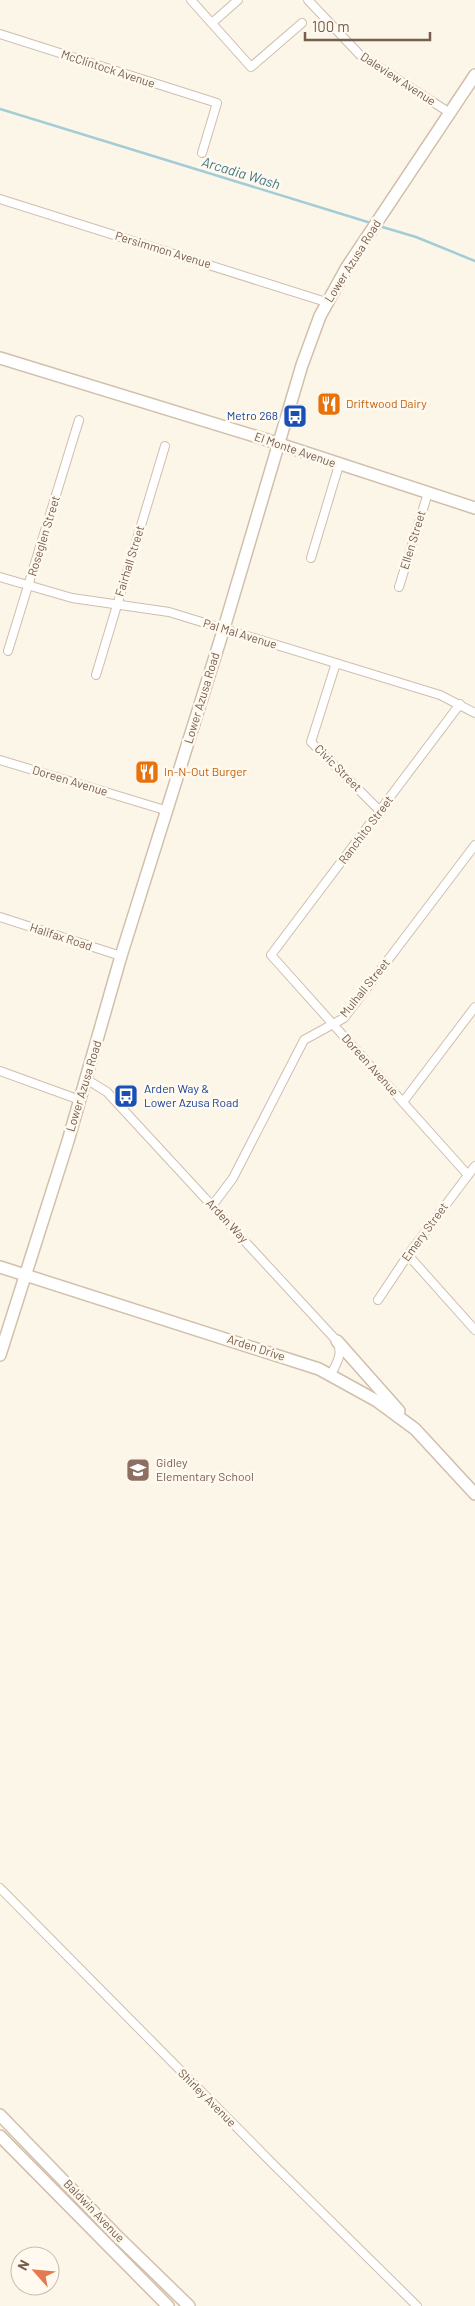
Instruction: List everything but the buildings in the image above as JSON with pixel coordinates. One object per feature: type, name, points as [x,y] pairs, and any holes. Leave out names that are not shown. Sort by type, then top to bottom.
[{"type":"main road","name":"Lower Azusa Road","points":[[0,1355],[80,1100],[305,356],[326,302],[378,220],[475,75]]},
{"type":"main road","name":"El Monte Avenue","points":[[0,358],[475,508]]},
{"type":"main road","name":"Arden Drive","points":[[0,1267],[319,1369],[377,1401],[415,1429],[475,1494]]},
{"type":"main road","points":[[338,1341],[415,1429]]},
{"type":"main road","name":"Baldwin Avenue","points":[[0,2115],[118,2237],[189,2306]]},
{"type":"main road","name":"Baldwin Avenue","points":[[0,2136],[168,2306]]},
{"type":"street","points":[[191,0],[250,67],[302,23]]},
{"type":"street","points":[[212,23],[238,0]]},
{"type":"street","name":"Daleview Avenue","points":[[308,0],[360,54],[450,113]]},
{"type":"street","name":"McClintock Avenue","points":[[0,34],[216,103],[202,153]]},
{"type":"street","name":"Persimmon Avenue","points":[[0,199],[326,302]]},
{"type":"street","name":"Roseglen Street","points":[[8,651],[79,420]]},
{"type":"street","name":"Fairhall Street","points":[[96,675],[165,446]]},
{"type":"street","points":[[311,558],[339,465]]},
{"type":"street","name":"Ellen Street","points":[[399,587],[428,493]]},
{"type":"street","name":"Pal Mal Avenue","points":[[0,577],[72,598],[169,612],[440,695],[475,713]]},
{"type":"street","name":"Civic Street","points":[[336,663],[311,742],[380,811]]},
{"type":"street","name":"Ranchito Street","points":[[271,955],[460,704]]},
{"type":"street","name":"Doreen Avenue","points":[[0,760],[168,811]]},
{"type":"street","name":"Mulhall Street","points":[[212,1206],[233,1178],[304,1040],[344,1018],[475,846]]},
{"type":"street","name":"Halifax Road","points":[[0,917],[122,956]]},
{"type":"street","name":"Doreen Avenue","points":[[271,955],[468,1175]]},
{"type":"street","points":[[403,1102],[475,1007]]},
{"type":"street","points":[[0,1071],[80,1100]]},
{"type":"street","name":"Arden Way","points":[[86,1079],[107,1092],[338,1341]]},
{"type":"street","name":"Emery Street","points":[[378,1300],[408,1255],[475,1166]]},
{"type":"street","points":[[408,1255],[475,1330]]},
{"type":"street","points":[[330,1376],[340,1357],[338,1341]]},
{"type":"street","name":"Shirley Avenue","points":[[0,1888],[274,2165],[417,2306]]},
{"type":"waterway","name":"Arcadia Wash","points":[[0,109],[371,223]]},
{"type":"waterway","name":"Arcadia Wash","points":[[379,226],[416,237],[475,261]]},
{"type":"place","name":"Driftwood Dairy","points":[[329,404]]},
{"type":"place","name":"Metro 268","points":[[295,416]]},
{"type":"place","name":"In-N-Out Burger","points":[[147,772]]},
{"type":"place","name":"Arden Way & Lower Azusa Road","points":[[126,1096]]},
{"type":"place","name":"Gidley Elementary School","points":[[138,1470]]}]
